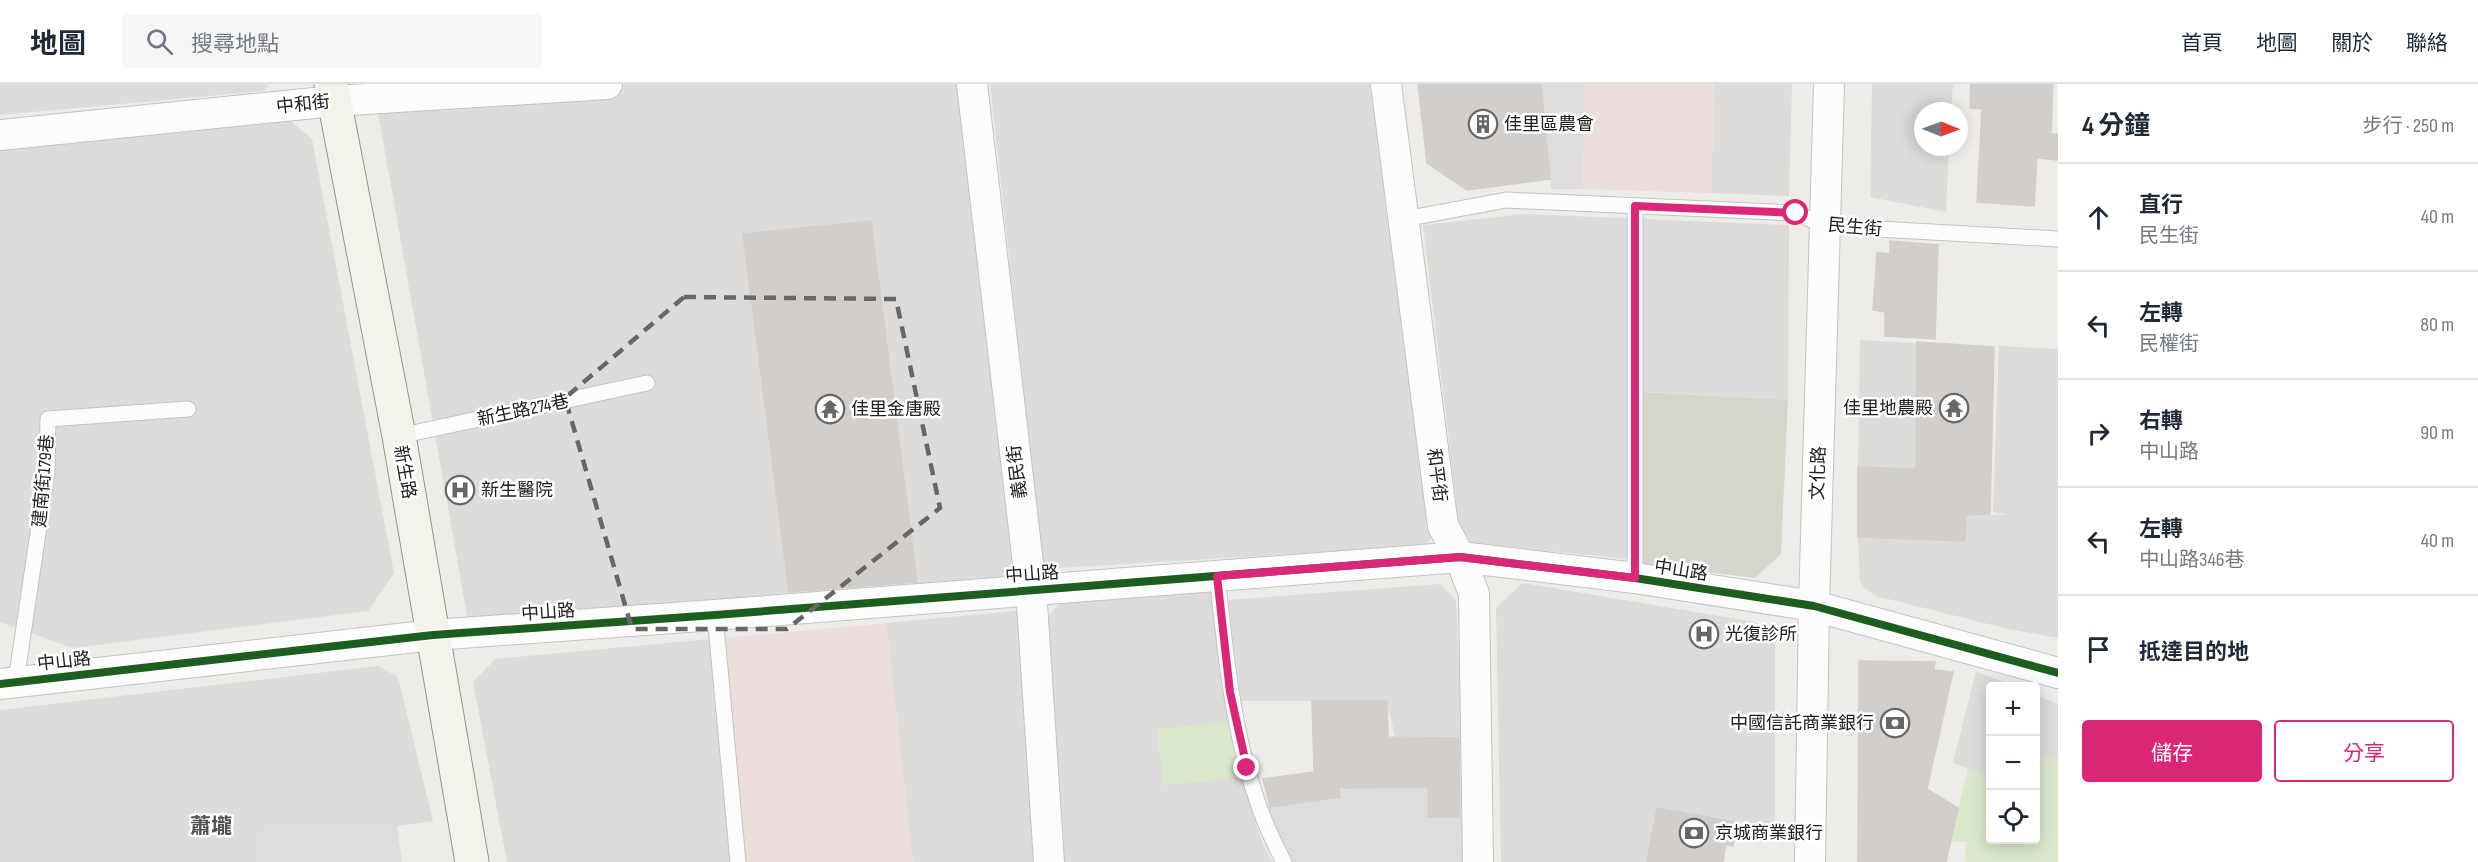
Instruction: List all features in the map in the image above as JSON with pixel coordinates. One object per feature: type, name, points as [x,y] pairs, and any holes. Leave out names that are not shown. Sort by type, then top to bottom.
[{"type":"main road","name":"新生路","points":[[332,93],[399,436],[472,862]]},
{"type":"street","name":"中和街","points":[[0,135],[332,93],[607,84]]},
{"type":"street","name":"義民街","points":[[972,84],[1031,589],[1049,862]]},
{"type":"street","name":"和平街","points":[[1386,84],[1443,526],[1460,557],[1474,594],[1478,862]]},
{"type":"street","name":"文化路","points":[[1810,862],[1814,606],[1829,84]]},
{"type":"street","name":"中山路","points":[[5,676],[433,635],[1460,557],[1635,578],[1814,606],[2058,673]]},
{"type":"lane","name":"民生街","points":[[1405,219],[1506,201],[1796,213],[1825,226],[2058,239]]},
{"type":"lane","points":[[1635,206],[1635,578]]},
{"type":"lane","name":"新生路274巷","points":[[399,436],[647,383]]},
{"type":"lane","name":"建南街179巷","points":[[5,676],[47,473],[48,420],[188,409]]},
{"type":"lane","points":[[1217,576],[1230,692],[1247,768],[1273,842],[1284,862]]},
{"type":"lane","points":[[715,615],[738,862]]},
{"type":"highlighted area","points":[[684,297],[896,299],[940,508],[787,629],[632,629],[565,398]]},
{"type":"shaded area","points":[[0,84],[269,84],[264,91],[0,115]]},
{"type":"shaded area","points":[[373,84],[959,84],[1019,549],[1008,577],[917,585],[870,221],[743,234],[790,595],[468,621]]},
{"type":"shaded area","points":[[990,84],[1370,84],[1427,524],[1431,539],[1424,546],[1043,569]]},
{"type":"shaded area","points":[[1541,84],[1585,84],[1583,189],[1551,189]]},
{"type":"shaded area","points":[[1585,84],[1714,84],[1711,193],[1583,189]]},
{"type":"shaded area","points":[[1714,84],[1792,84],[1789,196],[1711,193]]},
{"type":"shaded area","points":[[1872,84],[1953,84],[1952,102],[1914,102],[1914,156],[1949,156],[1946,212],[1870,197]]},
{"type":"shaded area","points":[[289,120],[312,139],[394,573],[368,611],[73,648],[0,622],[0,149]]},
{"type":"shaded area","points":[[1524,214],[1789,225],[1788,400],[1630,391],[1628,559],[1461,542],[1423,225]]},
{"type":"shaded area","points":[[1860,340],[1994,347],[1991,471],[1858,467]]},
{"type":"shaded area","points":[[1999,346],[2058,349],[2058,638],[2008,629],[1876,596],[1864,588],[1860,581],[1858,537],[1964,541],[1966,515],[2009,515],[1993,512]]},
{"type":"shaded area","points":[[1643,392],[1788,400],[1781,554],[1755,578],[1641,564]]},
{"type":"shaded area","points":[[1522,583],[1755,622],[1775,640],[1775,827],[1657,808],[1647,862],[1501,862],[1496,608]]},
{"type":"shaded area","points":[[1440,584],[1456,600],[1463,738],[1395,737],[1387,701],[1241,701],[1228,600]]},
{"type":"shaded area","points":[[1211,592],[1229,722],[1163,785],[1241,777],[1263,845],[1273,862],[1065,862],[1046,618],[1065,598]]},
{"type":"shaded area","points":[[1025,610],[1039,862],[913,862],[886,623]]},
{"type":"shaded area","points":[[886,623],[913,862],[743,862],[724,638]]},
{"type":"shaded area","points":[[711,639],[734,862],[507,862],[473,682],[495,659]]},
{"type":"shaded area","points":[[378,666],[398,677],[433,821],[397,826],[260,828],[261,862],[0,862],[0,710]]},
{"type":"shaded area","points":[[1976,671],[2004,682],[1986,682],[1986,775],[1953,763]]},
{"type":"shaded area","points":[[2040,697],[2058,704],[2058,759],[2040,754]]},
{"type":"shaded area","points":[[1428,783],[1428,817],[1463,817],[1466,862],[1293,862],[1280,842],[1267,807],[1339,797],[1341,788]]},
{"type":"shaded area","points":[[397,826],[402,862],[261,862],[260,828]]},
{"type":"green space","points":[[1229,722],[1241,777],[1163,785],[1157,729]]},
{"type":"green space","points":[[2040,755],[2058,759],[2058,862],[1965,862],[1966,842],[1950,842],[1968,768],[1986,775],[1986,844],[2040,844]]},
{"type":"building","name":"佳里區農會","points":[[1418,84],[1541,84],[1550,179],[1467,190],[1427,163]]},
{"type":"building","points":[[1971,84],[2053,84],[2051,134],[2058,134],[2058,160],[2037,158],[2034,206],[1977,202],[1982,109],[1970,108]]},
{"type":"building","name":"佳里金唐殿","points":[[871,221],[917,582],[789,592],[743,234]]},
{"type":"building","points":[[1890,241],[1938,245],[1935,339],[1885,336],[1885,312],[1873,310],[1877,252],[1890,254]]},
{"type":"building","points":[[1917,342],[1994,347],[1990,514],[1966,515],[1965,541],[1858,537],[1858,467],[1916,469]]},
{"type":"building","points":[[1859,661],[1935,662],[1934,670],[1953,672],[1927,789],[1958,808],[1946,862],[1858,862]]},
{"type":"building","points":[[1312,701],[1387,701],[1388,737],[1459,738],[1460,817],[1428,817],[1428,787],[1339,788],[1340,797],[1270,807],[1263,779],[1314,772]]},
{"type":"building","name":"京城商業銀行","points":[[1657,808],[1738,822],[1733,846],[1726,844],[1723,862],[1647,862]]},
{"type":"cycle path","points":[[0,684],[433,635],[1460,557],[1635,578],[1814,606],[2058,673]]},
{"type":"place","name":"佳里區農會","points":[[1483,124]]},
{"type":"place","name":"佳里地農殿","points":[[1954,408]]},
{"type":"place","name":"佳里金唐殿","points":[[830,409]]},
{"type":"place","name":"新生醫院","points":[[460,490]]},
{"type":"place","name":"光復診所","points":[[1704,634]]},
{"type":"place","name":"中國信託商業銀行","points":[[1895,723]]},
{"type":"place","name":"京城商業銀行","points":[[1694,833]]},
{"type":"district","name":"蕭壠","points":[[211,826]]},
{"type":"route","points":[[1247,768],[1230,692],[1217,576],[1460,557],[1635,578],[1635,206],[1796,213]]}]
